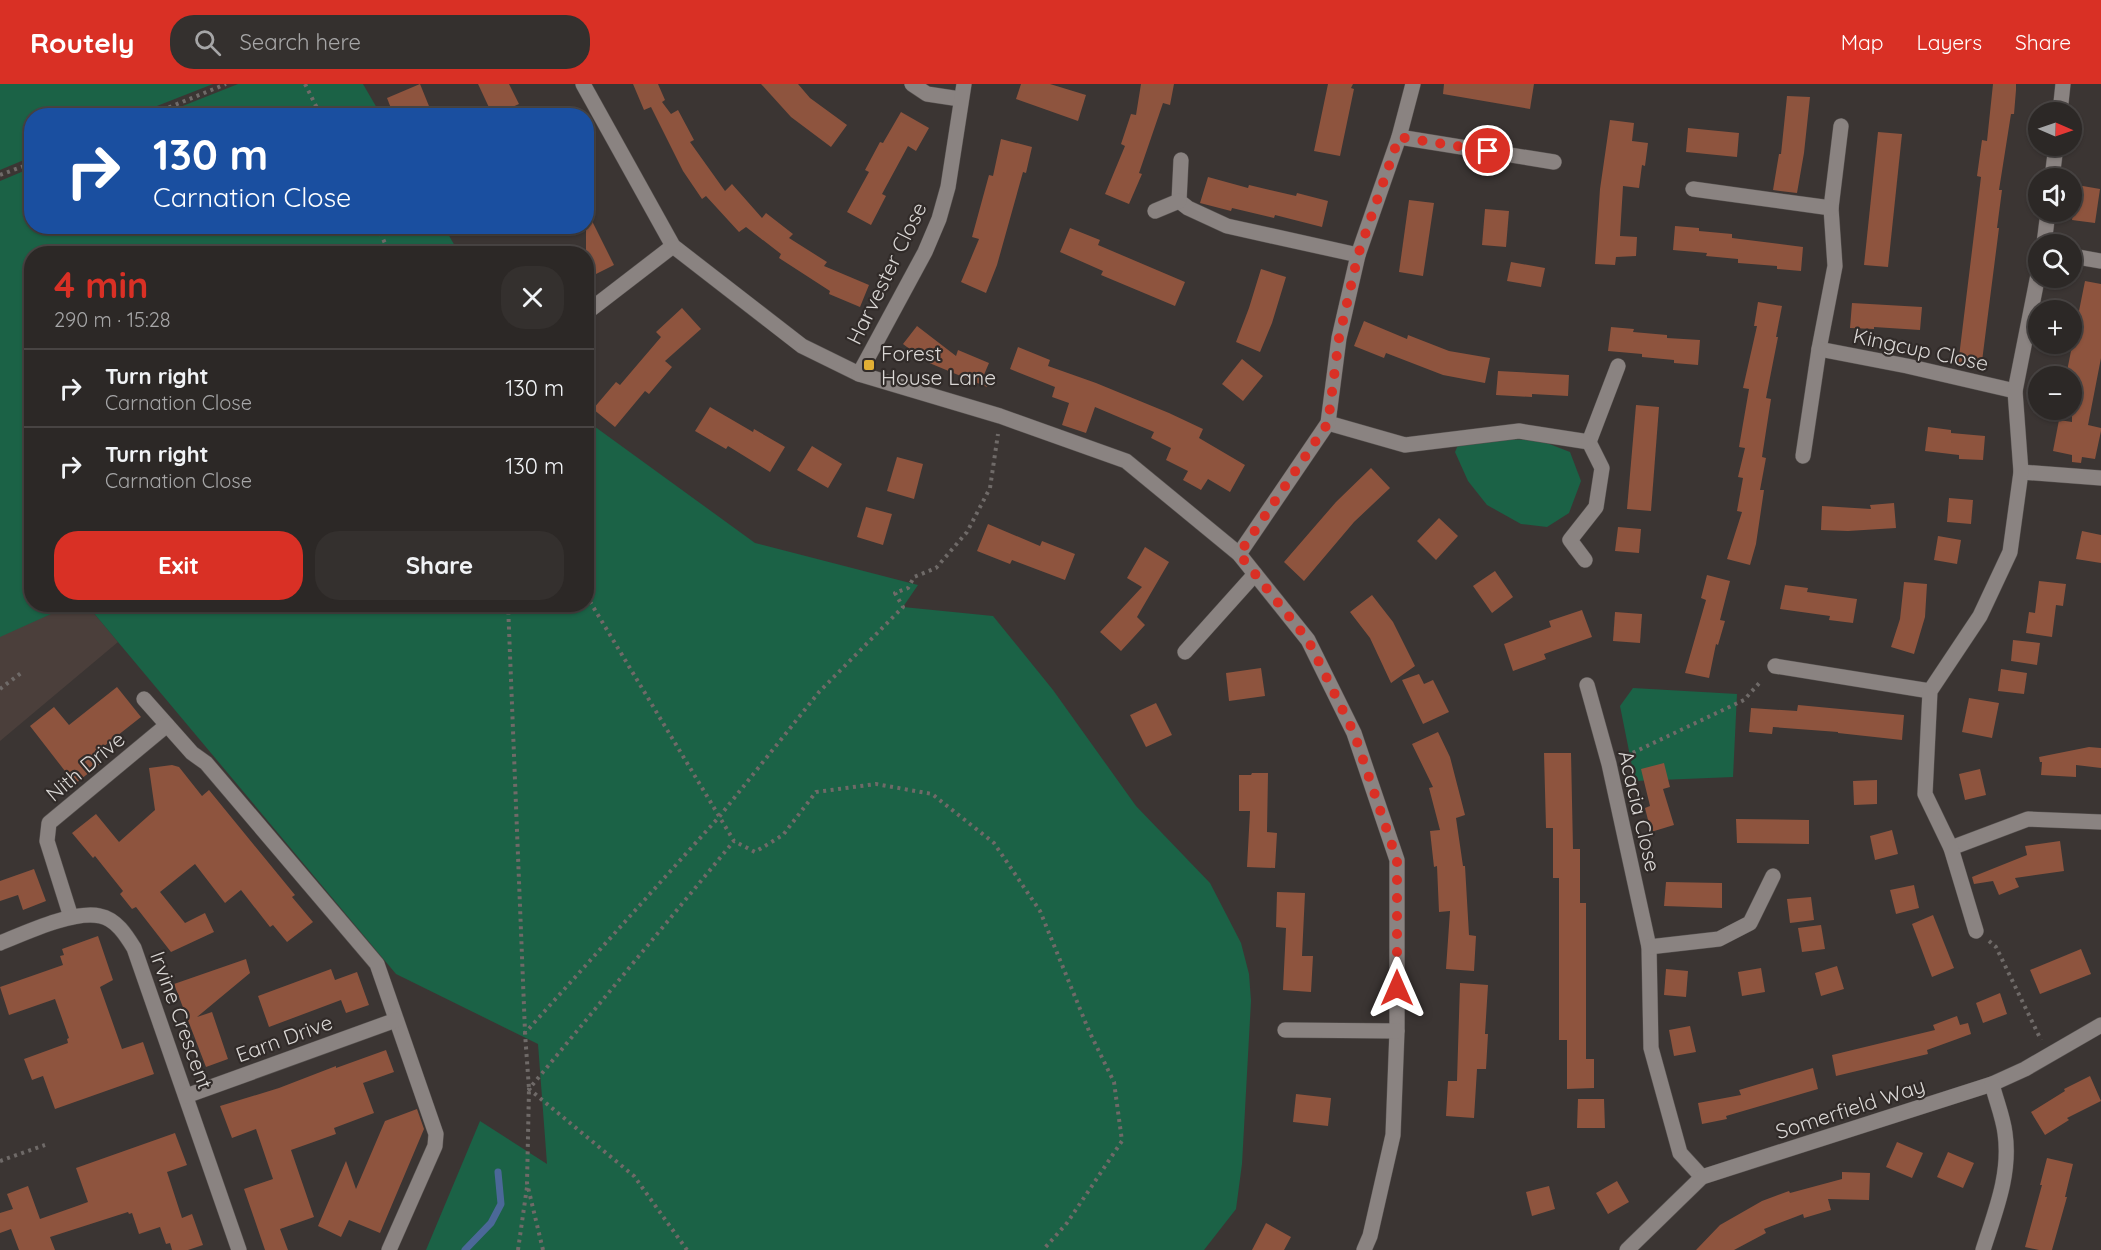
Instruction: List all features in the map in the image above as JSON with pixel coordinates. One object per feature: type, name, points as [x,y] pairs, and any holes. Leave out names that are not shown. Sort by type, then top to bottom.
[{"type":"street","points":[[583,84],[673,246],[802,346],[859,374],[1000,416],[1126,461],[1239,554],[1308,640],[1354,733],[1397,860],[1397,1031],[1393,1135],[1370,1236],[1364,1250]]},
{"type":"street","points":[[912,84],[927,93],[962,91]]},
{"type":"street","points":[[1239,554],[1328,423],[1339,338],[1358,255],[1399,137],[1413,84]]},
{"type":"street","points":[[2061,102],[2063,84]]},
{"type":"street","name":"Harvester Close","points":[[859,374],[925,252],[939,219],[948,186],[962,91]]},
{"type":"street","name":"Kingcup Close","points":[[1803,456],[1819,349],[1835,266],[1831,208],[1841,126]]},
{"type":"street","points":[[1399,137],[1554,162]]},
{"type":"street","points":[[1179,201],[1181,160]]},
{"type":"street","points":[[1693,189],[1831,208]]},
{"type":"street","points":[[1179,201],[1188,208],[1227,226],[1358,255]]},
{"type":"street","points":[[1155,211],[1179,201]]},
{"type":"street","points":[[594,307],[673,246]]},
{"type":"street","points":[[2082,258],[2101,261]]},
{"type":"street","points":[[1976,931],[1951,848],[1924,794],[1930,691],[1980,616],[2010,552],[2021,472],[2015,391],[2035,288]]},
{"type":"street","name":"Kingcup Close","points":[[1819,349],[1907,366],[2015,391]]},
{"type":"street","points":[[1585,560],[1570,540],[1596,507],[1602,468],[1589,442],[1618,366]]},
{"type":"street","points":[[1328,423],[1405,445],[1519,431],[1589,442]]},
{"type":"street","points":[[2021,472],[2101,478]]},
{"type":"street","points":[[1185,652],[1255,574]]},
{"type":"street","points":[[1775,666],[1930,691]]},
{"type":"street","name":"Acacia Close","points":[[1587,686],[1609,764],[1649,947],[1651,1048],[1680,1153],[1702,1177]]},
{"type":"street","points":[[144,699],[192,753],[206,763],[377,964],[436,1134],[435,1146],[389,1250]]},
{"type":"street","name":"Nith Drive","points":[[71,917],[46,841],[49,823],[167,725]]},
{"type":"street","points":[[1951,848],[2028,819],[2101,822]]},
{"type":"street","points":[[1649,947],[1719,939],[1750,923],[1773,876]]},
{"type":"street","name":"Irvine Crescent","points":[[0,942],[71,917],[99,915],[112,921],[129,941],[134,948],[239,1250]]},
{"type":"street","name":"Earn Drive","points":[[186,1096],[396,1020]]},
{"type":"street","name":"Somerfield Way","points":[[1627,1250],[1702,1177],[1992,1084],[2101,1025]]},
{"type":"street","points":[[1285,1030],[1397,1031]]},
{"type":"street","points":[[1983,1250],[2004,1185],[2007,1160],[2005,1132],[1992,1084]]},
{"type":"path","points":[[168,108],[226,84]]},
{"type":"path","points":[[305,84],[317,108]]},
{"type":"path","points":[[0,175],[24,166]]},
{"type":"path","points":[[525,1034],[719,817],[819,692],[903,607],[895,593],[909,588],[914,577],[936,568],[967,532],[990,488],[1000,416]]},
{"type":"path","points":[[594,608],[734,841],[755,852],[783,835],[816,792],[876,784],[932,794],[994,843],[1040,910],[1089,1031],[1114,1082],[1122,1142],[1067,1223],[1043,1250]]},
{"type":"path","points":[[508,612],[529,1089],[527,1183],[518,1250]]},
{"type":"path","points":[[1609,764],[1744,700],[1775,666]]},
{"type":"path","points":[[0,689],[21,673]]},
{"type":"path","points":[[529,1089],[734,841]]},
{"type":"path","points":[[1976,931],[1996,947],[2048,1055]]},
{"type":"path","points":[[529,1089],[634,1176],[687,1250]]},
{"type":"path","points":[[0,1161],[45,1145]]},
{"type":"path","points":[[527,1183],[543,1250]]},
{"type":"shaded area","points":[[0,497],[24,577],[24,612],[93,612],[118,642],[0,741]]},
{"type":"green space","points":[[0,84],[213,84],[152,108],[24,108],[24,160],[0,170]]},
{"type":"green space","points":[[238,84],[363,84],[377,108],[178,108]]},
{"type":"green space","points":[[24,171],[24,234],[448,234],[455,246],[24,246],[24,612],[55,612],[0,637],[0,181]]},
{"type":"green space","points":[[594,426],[755,543],[918,585],[903,607],[993,616],[1053,690],[1136,806],[1210,883],[1241,943],[1249,974],[1251,1001],[1242,1164],[1236,1209],[1204,1250],[426,1250],[480,1121],[547,1164],[538,1044],[396,974],[93,612],[594,612]]},
{"type":"green space","points":[[1492,439],[1539,440],[1570,452],[1581,481],[1569,513],[1547,527],[1521,524],[1487,505],[1468,481],[1455,452],[1458,445]]},
{"type":"green space","points":[[1633,688],[1737,694],[1733,777],[1635,781],[1620,706]]},
{"type":"building","points":[[420,84],[430,108],[391,108],[387,98]]},
{"type":"building","points":[[478,84],[509,84],[519,104],[510,108],[489,108]]},
{"type":"building","points":[[633,84],[658,84],[665,100],[662,102],[671,114],[678,110],[694,140],[690,142],[725,191],[732,184],[762,218],[766,213],[793,234],[789,238],[827,262],[824,266],[869,285],[860,307],[829,294],[830,291],[779,258],[781,254],[746,227],[739,232],[706,196],[702,199],[683,171],[651,107],[644,110]]},
{"type":"building","points":[[761,84],[798,84],[810,98],[847,125],[831,147],[791,117]]},
{"type":"building","points":[[1021,84],[1050,84],[1086,95],[1078,121],[1016,99]]},
{"type":"building","points":[[1141,84],[1174,84],[1170,105],[1163,103],[1139,173],[1142,174],[1129,204],[1105,194],[1125,146],[1121,144],[1131,114],[1136,115]]},
{"type":"building","points":[[1328,84],[1353,84],[1351,88],[1354,89],[1340,156],[1314,151]]},
{"type":"building","points":[[1444,84],[1534,84],[1530,109],[1443,94]]},
{"type":"building","points":[[1993,84],[2016,84],[2016,90],[2014,114],[2011,114],[1999,190],[2002,190],[1997,228],[1999,228],[1981,369],[1958,365],[1981,177],[1977,176],[1982,140],[1987,141]]},
{"type":"building","points":[[1787,96],[1810,97],[1797,193],[1773,190],[1779,154],[1781,154]]},
{"type":"building","points":[[901,112],[929,128],[916,151],[908,146],[882,194],[886,196],[871,225],[847,212],[869,172],[865,170],[880,142],[883,143]]},
{"type":"building","points":[[1610,120],[1634,123],[1632,141],[1648,143],[1639,188],[1623,186],[1620,236],[1637,237],[1636,256],[1616,257],[1615,265],[1595,264],[1600,189]]},
{"type":"building","points":[[1688,128],[1739,133],[1737,157],[1686,152]]},
{"type":"building","points":[[1878,132],[1902,134],[1888,267],[1864,265]]},
{"type":"building","points":[[1001,139],[1032,147],[1026,173],[1023,172],[997,265],[986,293],[961,282],[979,239],[972,237],[989,175],[993,176]]},
{"type":"building","points":[[1208,177],[1248,188],[1249,185],[1328,201],[1322,227],[1275,215],[1274,218],[1200,203]]},
{"type":"building","points":[[2082,186],[2100,189],[2095,223],[2082,221]]},
{"type":"building","points":[[1409,200],[1434,203],[1423,276],[1399,272]]},
{"type":"building","points":[[1485,209],[1509,211],[1506,247],[1482,245]]},
{"type":"building","points":[[594,225],[614,265],[594,275],[594,246],[586,246],[586,234],[594,234]]},
{"type":"building","points":[[1675,226],[1732,234],[1732,238],[1803,247],[1801,271],[1777,269],[1777,266],[1738,263],[1738,259],[1706,256],[1707,253],[1673,250]]},
{"type":"building","points":[[1070,228],[1100,240],[1098,245],[1185,282],[1175,306],[1101,275],[1103,271],[1060,252]]},
{"type":"building","points":[[1511,262],[1545,268],[1541,287],[1507,281]]},
{"type":"building","points":[[1261,269],[1286,277],[1272,323],[1260,352],[1236,342]]},
{"type":"building","points":[[2085,281],[2101,284],[2101,358],[2088,425],[2101,428],[2101,431],[2095,459],[2082,457],[2081,463],[2072,462],[2072,455],[2053,451],[2059,420],[2072,422],[2072,420],[2082,420],[2082,366],[2068,366],[2070,354],[2082,354],[2081,300]]},
{"type":"building","points":[[1758,302],[1782,306],[1766,398],[1771,399],[1762,457],[1766,458],[1760,490],[1764,490],[1756,544],[1750,565],[1727,559],[1742,512],[1737,511],[1743,478],[1738,477],[1745,448],[1739,447],[1749,389],[1743,388],[1757,326],[1754,326]]},
{"type":"building","points":[[1852,303],[1922,307],[1920,330],[1850,328]]},
{"type":"building","points":[[682,308],[701,329],[665,361],[672,367],[649,394],[645,391],[615,427],[594,408],[616,382],[620,385],[661,337],[656,332]]},
{"type":"building","points":[[1364,321],[1407,339],[1408,335],[1449,351],[1490,358],[1485,383],[1443,375],[1386,353],[1384,358],[1354,346]]},
{"type":"building","points":[[917,326],[956,356],[958,350],[989,363],[983,377],[990,382],[987,387],[927,362],[903,344]]},
{"type":"building","points":[[1611,327],[1634,329],[1633,332],[1667,335],[1667,338],[1700,340],[1698,365],[1642,357],[1642,354],[1608,351]]},
{"type":"building","points":[[1018,347],[1050,360],[1048,366],[1096,383],[1203,429],[1199,438],[1245,465],[1230,492],[1208,479],[1201,490],[1183,480],[1188,471],[1166,460],[1171,448],[1151,438],[1154,432],[1095,407],[1086,433],[1062,425],[1069,403],[1052,397],[1055,387],[1010,369]]},
{"type":"building","points":[[1242,359],[1263,376],[1243,401],[1222,384]]},
{"type":"building","points":[[1498,371],[1569,375],[1568,396],[1496,395]]},
{"type":"building","points":[[1636,405],[1659,407],[1651,511],[1627,509]]},
{"type":"building","points":[[710,407],[753,432],[754,429],[785,447],[770,472],[728,446],[726,449],[695,431]]},
{"type":"building","points":[[1928,427],[1951,430],[1951,433],[1985,436],[1983,460],[1959,459],[1959,455],[1925,451]]},
{"type":"building","points":[[812,446],[842,464],[828,488],[797,470]]},
{"type":"building","points":[[897,457],[923,464],[914,499],[887,491]]},
{"type":"building","points":[[1371,468],[1390,488],[1354,522],[1304,581],[1284,562],[1336,502]]},
{"type":"building","points":[[1949,498],[1973,500],[1971,524],[1947,522]]},
{"type":"building","points":[[1894,503],[1896,528],[1821,530],[1822,506],[1871,509],[1870,505]]},
{"type":"building","points":[[866,507],[892,514],[883,545],[857,537]]},
{"type":"building","points":[[1439,518],[1458,536],[1436,560],[1417,541]]},
{"type":"building","points":[[988,524],[1040,546],[1042,541],[1075,554],[1065,580],[1012,560],[1010,564],[977,551]]},
{"type":"building","points":[[1618,527],[1641,529],[1639,553],[1615,551]]},
{"type":"building","points":[[2082,531],[2101,535],[2101,563],[2076,559]]},
{"type":"building","points":[[1938,536],[1961,540],[1957,564],[1934,560]]},
{"type":"building","points":[[1145,547],[1169,562],[1137,617],[1145,625],[1121,651],[1100,632],[1142,587],[1127,578]]},
{"type":"building","points":[[1495,571],[1513,597],[1492,613],[1473,586]]},
{"type":"building","points":[[1707,575],[1730,581],[1720,620],[1725,621],[1718,645],[1716,644],[1709,678],[1685,673],[1706,600],[1701,598]]},
{"type":"building","points":[[2039,581],[2066,584],[2063,606],[2056,605],[2052,637],[2026,633],[2029,612],[2035,613]]},
{"type":"building","points":[[1904,582],[1927,584],[1925,617],[1914,654],[1891,647],[1900,619]]},
{"type":"building","points":[[1785,585],[1808,588],[1807,592],[1857,599],[1853,623],[1829,620],[1830,616],[1780,609]]},
{"type":"building","points":[[1372,595],[1393,622],[1415,666],[1391,683],[1370,638],[1350,612]]},
{"type":"building","points":[[1582,610],[1592,637],[1544,654],[1546,659],[1513,671],[1504,644],[1551,627],[1549,621]]},
{"type":"building","points":[[1615,612],[1642,614],[1640,643],[1613,641]]},
{"type":"building","points":[[2013,640],[2040,643],[2037,665],[2011,661]]},
{"type":"building","points":[[1261,668],[1265,696],[1229,701],[1226,673]]},
{"type":"building","points":[[2001,669],[2027,673],[2024,694],[1998,691]]},
{"type":"building","points":[[1419,674],[1424,684],[1433,680],[1449,712],[1423,724],[1402,680]]},
{"type":"building","points":[[117,687],[141,717],[94,754],[101,763],[75,784],[30,726],[54,707],[69,725]]},
{"type":"building","points":[[1969,698],[1999,703],[1992,738],[1962,732]]},
{"type":"building","points":[[1156,703],[1172,735],[1146,747],[1130,715]]},
{"type":"building","points":[[1798,705],[1904,715],[1902,740],[1773,727],[1772,734],[1749,732],[1751,708],[1797,711]]},
{"type":"building","points":[[1438,732],[1450,757],[1465,815],[1456,818],[1463,866],[1465,866],[1469,935],[1476,936],[1474,971],[1446,969],[1450,911],[1439,912],[1437,866],[1434,867],[1430,831],[1440,830],[1429,788],[1433,787],[1412,744]]},
{"type":"building","points":[[2089,747],[2101,748],[2101,768],[2076,765],[2076,777],[2041,775],[2042,762],[2039,757]]},
{"type":"building","points":[[1544,753],[1571,753],[1573,849],[1580,849],[1580,903],[1586,903],[1586,1059],[1594,1059],[1594,1088],[1567,1089],[1567,1040],[1559,1040],[1559,878],[1553,878],[1553,828],[1546,828]]},
{"type":"building","points":[[1664,763],[1670,787],[1663,789],[1674,825],[1651,832],[1645,808],[1650,806],[1641,769]]},
{"type":"building","points":[[172,765],[179,767],[202,796],[209,790],[295,895],[292,897],[313,922],[287,942],[273,925],[270,927],[241,890],[225,903],[195,864],[160,892],[185,923],[205,913],[214,932],[171,952],[136,907],[132,909],[120,894],[123,891],[95,856],[93,858],[72,833],[96,814],[119,842],[155,810],[149,768]]},
{"type":"building","points":[[1980,769],[1986,795],[1965,800],[1959,774]]},
{"type":"building","points":[[1252,773],[1268,773],[1267,832],[1277,833],[1275,868],[1247,867],[1250,811],[1239,811],[1239,775],[1251,775]]},
{"type":"building","points":[[1877,780],[1877,804],[1854,805],[1853,781]]},
{"type":"building","points":[[1736,819],[1809,820],[1809,844],[1737,843]]},
{"type":"building","points":[[1892,830],[1898,854],[1875,860],[1870,836]]},
{"type":"building","points":[[2060,841],[2064,871],[2015,878],[2019,887],[1999,895],[1993,881],[1974,884],[1972,877],[2027,855],[2025,846]]},
{"type":"building","points":[[34,869],[46,901],[23,910],[18,895],[0,901],[0,881]]},
{"type":"building","points":[[1666,882],[1722,883],[1722,908],[1664,906]]},
{"type":"building","points":[[1914,885],[1919,908],[1896,914],[1890,890]]},
{"type":"building","points":[[1277,892],[1305,893],[1302,956],[1313,956],[1311,992],[1283,990],[1286,928],[1276,927]]},
{"type":"building","points":[[1811,897],[1814,920],[1790,923],[1787,899]]},
{"type":"building","points":[[1933,915],[1954,968],[1932,977],[1912,924]]},
{"type":"building","points":[[1821,925],[1825,949],[1802,952],[1798,928]]},
{"type":"building","points":[[98,936],[113,980],[100,987],[122,1049],[143,1042],[154,1074],[55,1109],[43,1076],[32,1080],[24,1059],[68,1043],[69,1038],[55,999],[9,1015],[0,987],[63,965],[60,956],[64,955],[62,949]]},
{"type":"building","points":[[2081,949],[2091,974],[2040,994],[2030,970]]},
{"type":"building","points":[[246,959],[250,973],[197,1017],[212,1012],[228,1059],[206,1067],[174,984]]},
{"type":"building","points":[[1837,966],[1844,989],[1821,996],[1815,973]]},
{"type":"building","points":[[1761,968],[1765,992],[1742,996],[1738,972]]},
{"type":"building","points":[[331,969],[335,980],[357,972],[369,1005],[346,1013],[341,1000],[269,1027],[258,996]]},
{"type":"building","points":[[1666,969],[1688,971],[1686,997],[1664,995]]},
{"type":"building","points":[[1460,983],[1488,985],[1485,1034],[1488,1034],[1486,1069],[1477,1069],[1474,1118],[1446,1116],[1448,1081],[1457,1081]]},
{"type":"building","points":[[2000,993],[2007,1014],[1983,1023],[1976,1003]]},
{"type":"building","points":[[1957,1016],[1960,1025],[1968,1023],[1971,1034],[1927,1050],[1928,1054],[1836,1076],[1832,1055],[1935,1030],[1933,1025]]},
{"type":"building","points":[[1690,1026],[1696,1052],[1674,1056],[1669,1030]]},
{"type":"building","points":[[386,1050],[394,1072],[363,1083],[374,1113],[334,1128],[336,1134],[291,1150],[314,1217],[280,1229],[288,1250],[265,1250],[244,1189],[273,1179],[256,1129],[232,1138],[220,1106],[279,1088]]},
{"type":"building","points":[[1813,1068],[1818,1089],[1726,1116],[1727,1119],[1702,1124],[1698,1103],[1741,1095],[1739,1090]]},
{"type":"building","points":[[2090,1076],[2101,1101],[2067,1118],[2069,1120],[2045,1135],[2031,1112],[2065,1091],[2064,1089]]},
{"type":"building","points":[[1296,1094],[1331,1098],[1328,1126],[1293,1122]]},
{"type":"building","points":[[1578,1099],[1604,1099],[1605,1128],[1577,1128]]},
{"type":"building","points":[[417,1109],[424,1129],[380,1233],[349,1220],[341,1237],[318,1226],[346,1161],[356,1189],[385,1121]]},
{"type":"building","points":[[175,1133],[187,1165],[167,1172],[182,1218],[192,1214],[203,1245],[188,1250],[172,1250],[170,1243],[166,1244],[160,1227],[139,1234],[132,1213],[128,1212],[50,1237],[55,1250],[19,1250],[11,1229],[0,1233],[0,1213],[13,1209],[7,1194],[28,1186],[40,1219],[77,1206],[88,1202],[76,1168]]},
{"type":"building","points":[[1897,1142],[1923,1153],[1912,1178],[1886,1167]]},
{"type":"building","points":[[1948,1152],[1974,1163],[1963,1188],[1937,1177]]},
{"type":"building","points":[[2047,1158],[2073,1164],[2065,1197],[2067,1197],[2052,1250],[2039,1250],[2025,1247]]},
{"type":"building","points":[[1842,1172],[1870,1173],[1869,1200],[1828,1199],[1831,1210],[1804,1218],[1803,1214],[1764,1229],[1766,1233],[1734,1250],[1696,1250],[1720,1225],[1762,1201],[1789,1191],[1790,1193],[1842,1179]]},
{"type":"building","points":[[1617,1181],[1629,1202],[1608,1214],[1596,1193]]},
{"type":"building","points":[[1549,1186],[1555,1209],[1532,1216],[1526,1192]]},
{"type":"building","points":[[1266,1223],[1291,1237],[1284,1250],[1252,1250]]},
{"type":"waterway","points":[[465,1250],[491,1223],[501,1204],[498,1172]]},
{"type":"place","name":"Forest House Lane","points":[[869,365]]},
{"type":"route","points":[[1397,988],[1397,860],[1354,733],[1308,640],[1239,554],[1328,423],[1339,338],[1358,255],[1399,137],[1488,151]]}]
